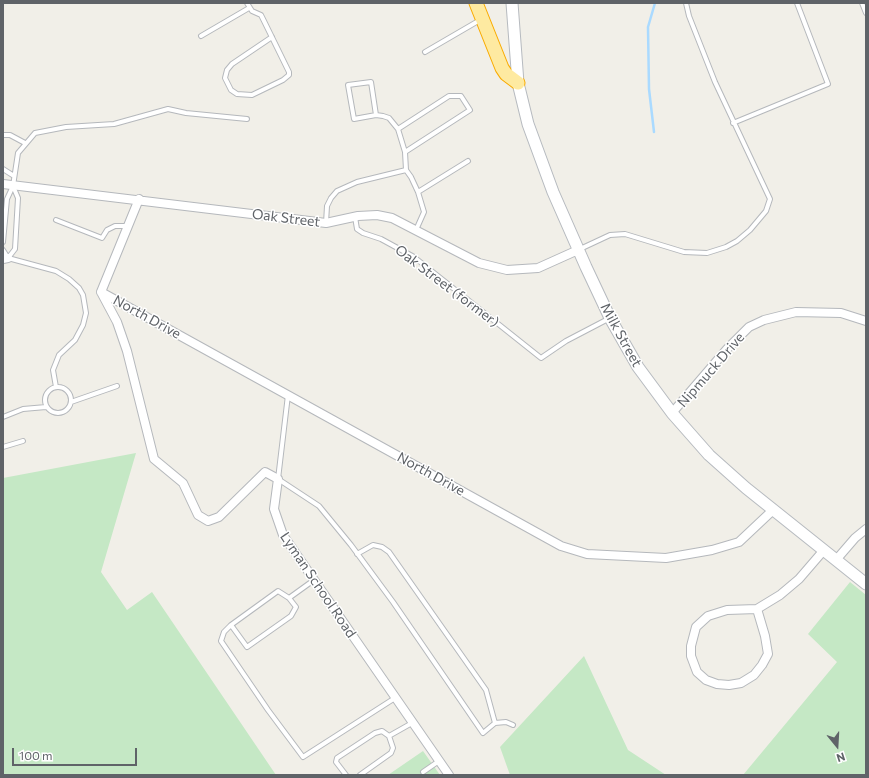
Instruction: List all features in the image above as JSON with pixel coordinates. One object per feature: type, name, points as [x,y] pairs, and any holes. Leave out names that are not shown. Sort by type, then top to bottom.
[{"type":"highway","points":[[476,3],[502,68],[506,74],[518,83]]},
{"type":"main road","name":"Milk Street","points":[[512,3],[518,83],[530,129],[553,192],[578,250],[610,318],[638,367],[672,414],[709,455],[773,510],[866,584]]},
{"type":"street","name":"Oak Street","points":[[3,184],[326,223],[354,217],[377,215],[392,218],[479,262],[507,270],[538,268],[578,250]]},
{"type":"street","points":[[139,200],[101,292],[117,322],[127,351],[154,459],[183,483],[198,515],[208,521],[219,517],[265,472],[278,479]]},
{"type":"street","name":"North Drive","points":[[101,292],[554,542],[587,554],[666,558],[712,550],[739,542],[773,510]]},
{"type":"street","name":"Nipmuck Drive","points":[[672,414],[731,344],[749,327],[764,320],[796,312],[841,313],[866,321]]},
{"type":"street","name":"Lyman School Road","points":[[278,479],[274,509],[283,535],[449,775]]},
{"type":"street","points":[[836,560],[854,538],[866,529]]},
{"type":"street","points":[[757,609],[765,636],[768,654],[762,665],[754,675],[741,683],[729,685],[717,684],[706,680],[698,672],[691,656],[691,646],[696,627],[708,616],[727,610],[757,609],[780,596],[799,579],[824,550]]},
{"type":"lane","points":[[247,3],[250,8],[261,15],[272,37],[289,72],[289,75],[283,80],[252,95],[237,94],[231,90],[225,78],[226,70],[232,64],[272,37]]},
{"type":"lane","points":[[578,250],[617,234],[632,235],[675,249],[695,253],[716,250],[726,247],[741,237],[766,211],[770,198],[733,123],[701,47],[686,3]]},
{"type":"lane","points":[[733,123],[828,84],[797,3]]},
{"type":"lane","points":[[862,3],[866,13]]},
{"type":"lane","points":[[201,36],[250,8]]},
{"type":"lane","points":[[424,52],[482,19]]},
{"type":"lane","points":[[376,115],[371,82],[348,85],[354,119],[376,115],[388,118],[398,129],[405,152],[406,170],[418,192],[424,212],[416,230]]},
{"type":"lane","points":[[398,129],[449,96],[461,96],[470,110],[405,152]]},
{"type":"lane","points":[[3,242],[7,199],[12,186],[18,153],[35,133],[66,127],[114,124],[168,109],[186,113],[247,119]]},
{"type":"lane","points":[[3,135],[10,135],[25,143]]},
{"type":"lane","points":[[418,192],[468,161]]},
{"type":"lane","points":[[3,169],[14,176]]},
{"type":"lane","points":[[326,223],[327,206],[337,191],[356,182],[406,170]]},
{"type":"lane","points":[[5,258],[15,249],[18,198],[12,186]]},
{"type":"lane","name":"Oak Street (former)","points":[[354,217],[357,229],[363,233],[381,239],[414,257],[541,358],[566,341],[610,318]]},
{"type":"lane","points":[[56,220],[102,238],[107,230],[115,226],[128,226]]},
{"type":"lane","points":[[3,250],[5,258]]},
{"type":"lane","points":[[5,258],[56,272],[69,279],[79,288],[83,295],[86,313],[83,325],[75,340],[59,355],[53,370],[56,387]]},
{"type":"lane","points":[[71,402],[117,386]]},
{"type":"lane","points":[[56,387],[67,391],[71,402],[68,409],[60,414],[52,413],[44,403],[46,394],[52,388],[56,387]]},
{"type":"lane","points":[[288,394],[278,479],[319,506],[393,602],[483,733],[496,723],[506,722],[513,725]]},
{"type":"lane","points":[[3,417],[23,409],[46,407]]},
{"type":"lane","points":[[3,447],[23,441]]},
{"type":"lane","points":[[357,554],[373,544],[382,547],[389,552],[486,690],[496,723]]},
{"type":"lane","points":[[289,598],[314,580]]},
{"type":"lane","points":[[230,625],[247,648],[291,616],[296,608],[289,598],[278,591],[230,625],[224,632],[221,641],[268,710],[303,757],[395,698]]},
{"type":"lane","points":[[389,736],[412,722]]},
{"type":"lane","points":[[346,775],[336,762],[337,758],[375,733],[382,732],[389,736],[393,748],[391,753],[360,775]]},
{"type":"lane","points":[[423,772],[439,761]]},
{"type":"green space","points":[[136,453],[101,572],[127,610],[152,592],[276,775],[3,775],[3,478]]},
{"type":"green space","points":[[850,582],[866,595],[866,775],[743,775],[837,662],[808,634]]},
{"type":"green space","points":[[584,656],[628,750],[666,775],[510,775],[500,747]]},
{"type":"green space","points":[[423,751],[440,775],[388,775]]},
{"type":"waterway","points":[[654,132],[649,89],[648,27],[655,3]]}]
